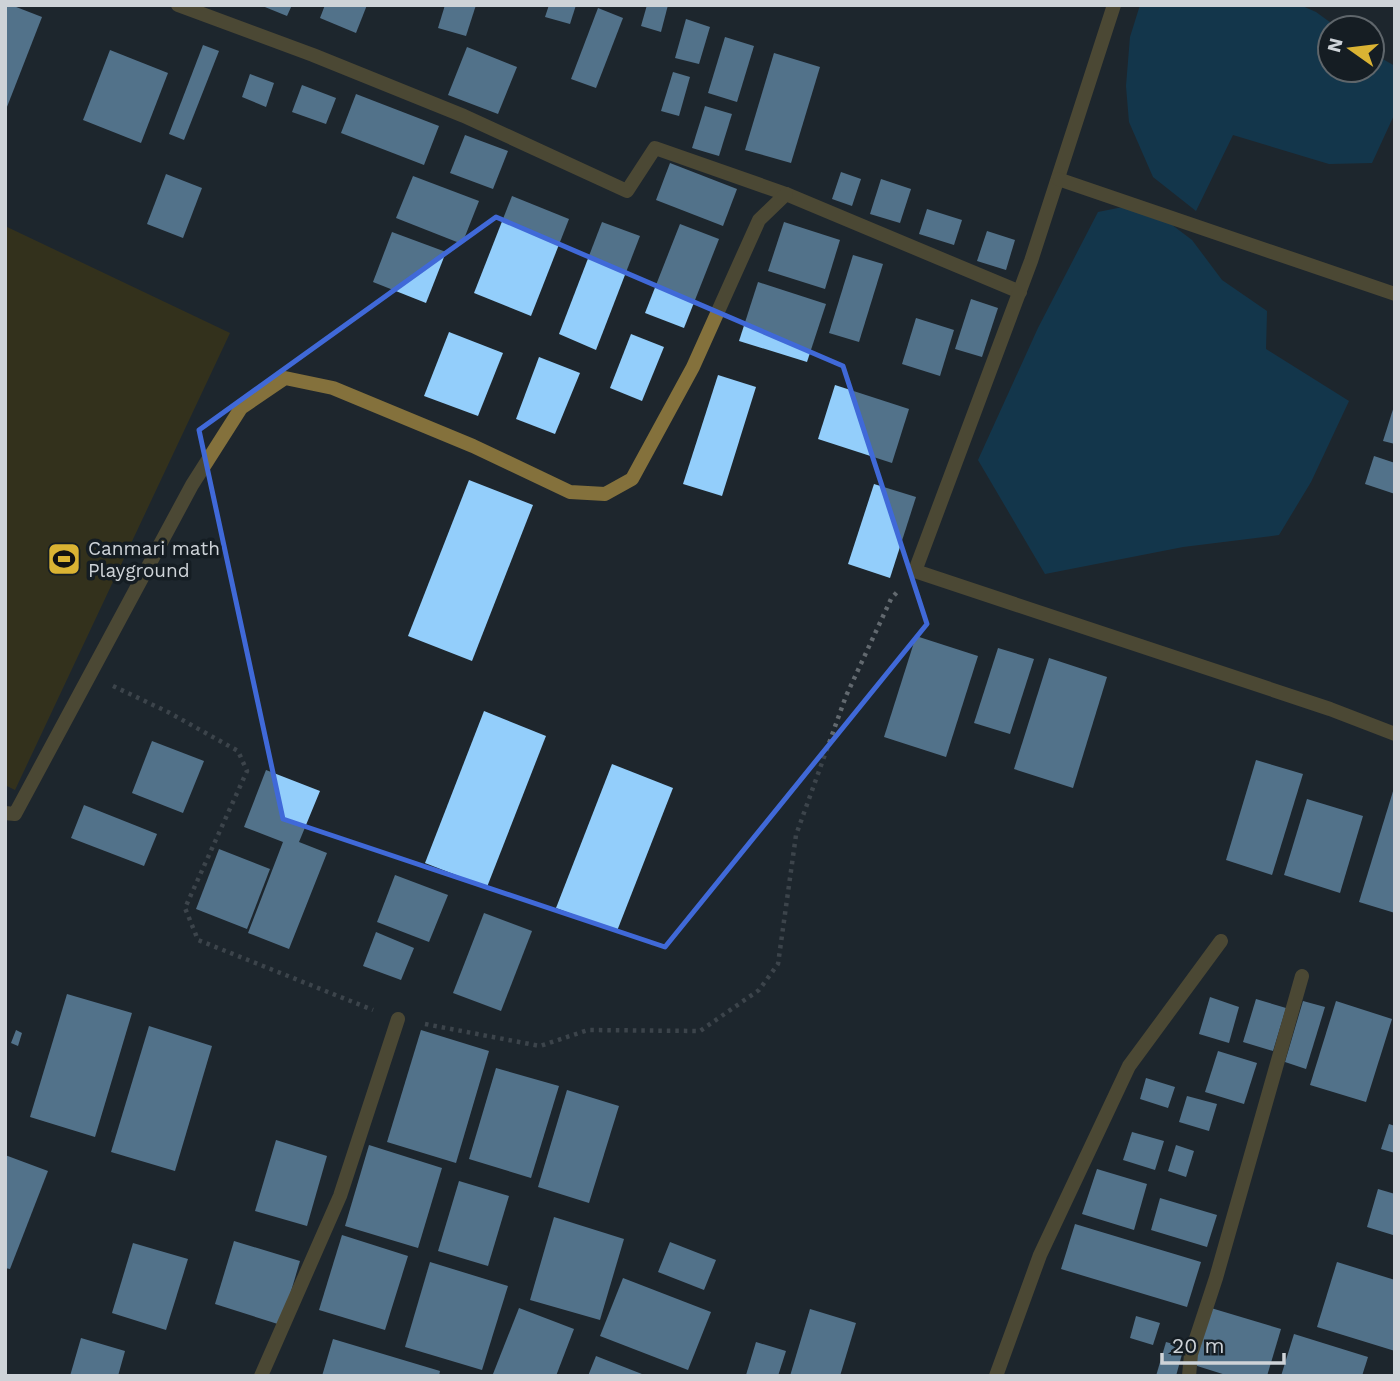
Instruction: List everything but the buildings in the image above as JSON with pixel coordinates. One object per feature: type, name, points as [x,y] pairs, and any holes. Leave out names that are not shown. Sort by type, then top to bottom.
[{"type":"street","points":[[178,5],[313,55],[464,116],[626,191],[655,148],[786,194],[1020,292]]},
{"type":"street","points":[[1114,5],[1020,292],[915,571],[1330,709],[1395,734]]},
{"type":"street","points":[[1058,179],[1395,293]]},
{"type":"street","points":[[5,813],[15,814],[192,485],[241,408],[285,378],[333,388],[473,446],[569,492],[605,494],[632,479],[693,367],[759,220],[786,194]]},
{"type":"street","points":[[996,1376],[1040,1255],[1129,1066],[1221,941]]},
{"type":"street","points":[[1189,1376],[1191,1354],[1216,1278],[1302,976]]},
{"type":"street","points":[[261,1376],[341,1196],[398,1020]]},
{"type":"path","points":[[90,675],[168,712],[238,751],[247,771],[185,908],[198,940],[398,1020],[540,1046],[588,1030],[700,1031],[759,990],[778,964],[796,835],[842,709],[891,599],[915,571]]},
{"type":"highlighted area","points":[[496,217],[843,366],[927,624],[665,947],[283,819],[199,430]]},
{"type":"shaded area","name":"Canmari math Playground","points":[[5,226],[230,333],[15,790],[5,785]]},
{"type":"water","points":[[1140,5],[1300,5],[1319,14],[1316,14],[1316,84],[1386,84],[1386,61],[1395,66],[1395,113],[1372,163],[1329,164],[1233,135],[1196,211],[1153,177],[1129,122],[1126,86],[1130,37]]},
{"type":"water","points":[[1143,203],[1192,240],[1222,280],[1267,311],[1266,349],[1349,401],[1311,482],[1279,535],[1183,547],[1045,574],[978,460],[1038,328],[1098,212]]},
{"type":"place","name":"Canmari math Playground","points":[[64,559]]}]
